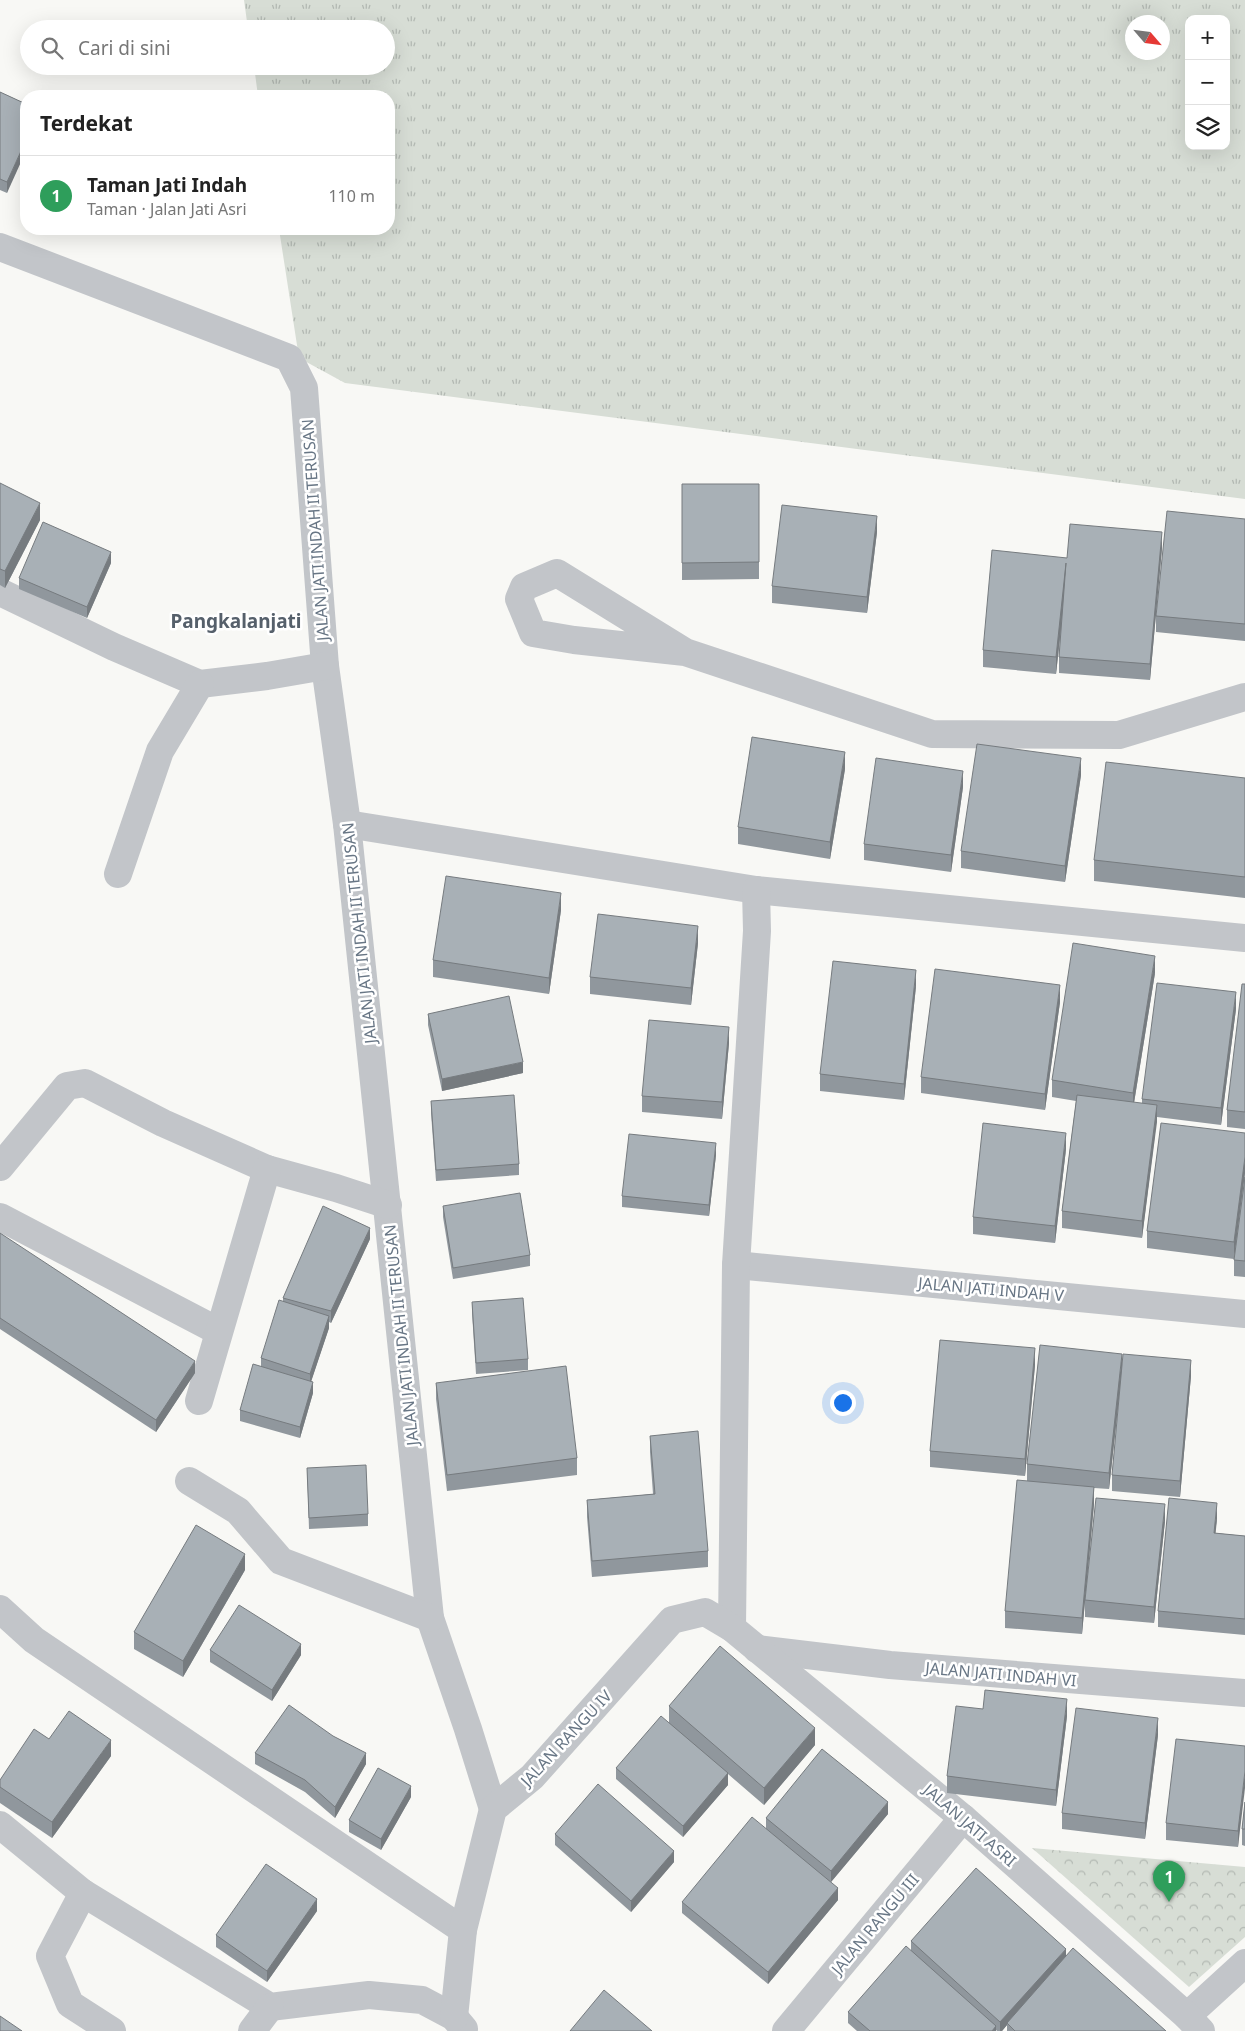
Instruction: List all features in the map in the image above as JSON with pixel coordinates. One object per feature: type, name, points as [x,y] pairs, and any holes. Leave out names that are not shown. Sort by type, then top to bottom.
[{"type":"street","name":"JALAN JATI INDAH II TERUSAN","points":[[0,247],[289,358],[304,388],[325,666],[347,824],[430,1618],[493,1809]]},
{"type":"street","points":[[685,652],[557,573],[524,587],[519,599],[533,633],[574,640],[685,652],[932,734],[1119,735],[1245,696]]},
{"type":"street","points":[[0,592],[114,647],[200,684],[267,676],[325,666]]},
{"type":"street","points":[[118,874],[160,751],[200,684]]},
{"type":"street","points":[[347,824],[756,890],[1245,938]]},
{"type":"street","points":[[732,1628],[736,1265],[757,931],[756,890]]},
{"type":"street","points":[[0,1167],[67,1086],[85,1083],[163,1123],[267,1169],[388,1205]]},
{"type":"street","points":[[199,1401],[267,1169]]},
{"type":"street","points":[[0,1217],[218,1331]]},
{"type":"street","name":"JALAN JATI INDAH V","points":[[736,1265],[1245,1314]]},
{"type":"street","points":[[189,1481],[238,1511],[280,1561],[430,1618]]},
{"type":"street","points":[[0,1609],[34,1640],[463,1930]]},
{"type":"street","name":"JALAN RANGU IV","points":[[493,1809],[532,1777],[672,1620],[705,1612],[732,1628]]},
{"type":"street","name":"JALAN JATI ASRI","points":[[732,1628],[963,1818],[1194,2023]]},
{"type":"street","name":"JALAN JATI INDAH VI","points":[[757,1649],[890,1665],[1245,1693]]},
{"type":"street","points":[[460,2024],[463,1930],[493,1809]]},
{"type":"street","name":"JALAN RANGU III","points":[[786,2031],[963,1818]]},
{"type":"street","points":[[0,1824],[84,1893],[270,2007],[369,1995],[422,2000],[460,2024]]},
{"type":"street","points":[[84,1893],[50,1956],[70,2004],[112,2031]]},
{"type":"street","points":[[1194,2023],[1245,1963]]},
{"type":"street","points":[[252,2031],[270,2007]]},
{"type":"green space","points":[[244,0],[1245,0],[1245,499],[345,383],[299,358],[280,235],[395,235],[395,90],[257,90],[255,75],[395,75],[395,20],[247,20]]},
{"type":"green space","points":[[1032,1848],[1245,1867],[1245,1937],[1189,1987]]},
{"type":"building","points":[[0,92],[20,101],[20,153],[7,182],[0,179]]},
{"type":"building","points":[[0,483],[40,503],[5,571],[0,569]]},
{"type":"building","points":[[682,484],[759,484],[759,562],[682,563]]},
{"type":"building","points":[[782,505],[877,516],[867,597],[772,586]]},
{"type":"building","points":[[1167,511],[1245,519],[1245,624],[1156,616]]},
{"type":"building","points":[[43,522],[111,552],[87,607],[19,578]]},
{"type":"building","points":[[1070,524],[1162,532],[1150,664],[1059,657],[1066,563],[1056,657],[983,650],[992,550],[1067,558]]},
{"type":"building","points":[[752,737],[845,752],[830,842],[738,827]]},
{"type":"building","points":[[977,744],[1081,758],[1065,866],[961,851]]},
{"type":"building","points":[[876,758],[963,771],[951,855],[864,844]]},
{"type":"building","points":[[1106,762],[1245,778],[1245,877],[1094,860]]},
{"type":"building","points":[[446,876],[561,893],[549,978],[433,960]]},
{"type":"building","points":[[598,914],[698,926],[691,988],[590,977]]},
{"type":"building","points":[[1073,943],[1155,956],[1133,1093],[1052,1080]]},
{"type":"building","points":[[833,961],[916,970],[904,1084],[820,1074]]},
{"type":"building","points":[[935,969],[1060,985],[1045,1094],[921,1077]]},
{"type":"building","points":[[1157,983],[1236,992],[1221,1108],[1142,1099]]},
{"type":"building","points":[[1242,984],[1245,984],[1245,1112],[1227,1110]]},
{"type":"building","points":[[509,996],[523,1062],[442,1079],[428,1014]]},
{"type":"building","points":[[649,1020],[729,1027],[722,1102],[642,1096]]},
{"type":"building","points":[[514,1095],[519,1164],[436,1170],[431,1101]]},
{"type":"building","points":[[1077,1095],[1157,1105],[1142,1221],[1062,1211]]},
{"type":"building","points":[[983,1123],[1066,1133],[1055,1226],[973,1217]]},
{"type":"building","points":[[1161,1123],[1245,1133],[1245,1157],[1234,1242],[1147,1231]]},
{"type":"building","points":[[629,1134],[716,1143],[709,1205],[622,1196]]},
{"type":"building","points":[[1245,1177],[1245,1261],[1234,1260]]},
{"type":"building","points":[[520,1193],[530,1255],[453,1268],[443,1206]]},
{"type":"building","points":[[323,1206],[370,1228],[331,1311],[283,1298]]},
{"type":"building","points":[[0,1233],[195,1361],[156,1420],[0,1318]]},
{"type":"building","points":[[523,1298],[528,1359],[476,1363],[472,1302]]},
{"type":"building","points":[[279,1300],[329,1316],[310,1374],[261,1358]]},
{"type":"building","points":[[940,1340],[1035,1348],[1025,1459],[930,1451]]},
{"type":"building","points":[[1040,1345],[1122,1354],[1109,1473],[1027,1464]]},
{"type":"building","points":[[1123,1354],[1191,1360],[1180,1481],[1112,1475]]},
{"type":"building","points":[[253,1364],[313,1382],[300,1427],[240,1410]]},
{"type":"building","points":[[566,1366],[577,1458],[447,1475],[436,1383]]},
{"type":"building","points":[[698,1431],[708,1551],[592,1561],[587,1500],[655,1494],[650,1436]]},
{"type":"building","points":[[366,1465],[368,1514],[309,1518],[307,1468]]},
{"type":"building","points":[[1017,1480],[1094,1487],[1082,1618],[1005,1611]]},
{"type":"building","points":[[1096,1498],[1165,1504],[1154,1607],[1085,1600]]},
{"type":"building","points":[[1169,1498],[1217,1503],[1214,1533],[1245,1536],[1245,1619],[1158,1611]]},
{"type":"building","points":[[196,1525],[245,1554],[183,1661],[134,1632]]},
{"type":"building","points":[[239,1605],[301,1644],[272,1690],[210,1650]]},
{"type":"building","points":[[720,1646],[815,1728],[764,1788],[669,1706]]},
{"type":"building","points":[[985,1690],[1067,1699],[1056,1790],[947,1776],[956,1706],[983,1709]]},
{"type":"building","points":[[289,1705],[333,1736],[366,1753],[335,1807],[305,1780],[255,1753]]},
{"type":"building","points":[[1076,1708],[1158,1718],[1145,1823],[1062,1813]]},
{"type":"building","points":[[69,1711],[111,1740],[52,1822],[0,1787],[0,1780],[34,1729],[49,1739]]},
{"type":"building","points":[[661,1716],[728,1773],[683,1826],[616,1768]]},
{"type":"building","points":[[1176,1739],[1245,1746],[1245,1771],[1238,1831],[1166,1823]]},
{"type":"building","points":[[822,1749],[888,1802],[831,1871],[766,1818]]},
{"type":"building","points":[[378,1768],[411,1786],[381,1839],[349,1820]]},
{"type":"building","points":[[598,1784],[674,1851],[631,1901],[555,1834]]},
{"type":"building","points":[[1245,1802],[1245,1829],[1242,1829]]},
{"type":"building","points":[[752,1817],[838,1888],[768,1972],[682,1902]]},
{"type":"building","points":[[266,1864],[317,1899],[267,1971],[216,1935]]},
{"type":"building","points":[[976,1868],[1066,1949],[1000,2022],[911,1941]]},
{"type":"building","points":[[906,1946],[996,2026],[992,2031],[870,2031],[848,2012]]},
{"type":"building","points":[[1073,1948],[1166,2031],[1015,2031],[1007,2023]]},
{"type":"building","points":[[604,1990],[652,2031],[570,2031]]},
{"type":"building","points":[[0,2016],[22,2031],[0,2031]]},
{"type":"place","name":"Taman Jati Indah","points":[[1169,1902]]},
{"type":"district","name":"Pangkalanjati","points":[[236,621]]}]
